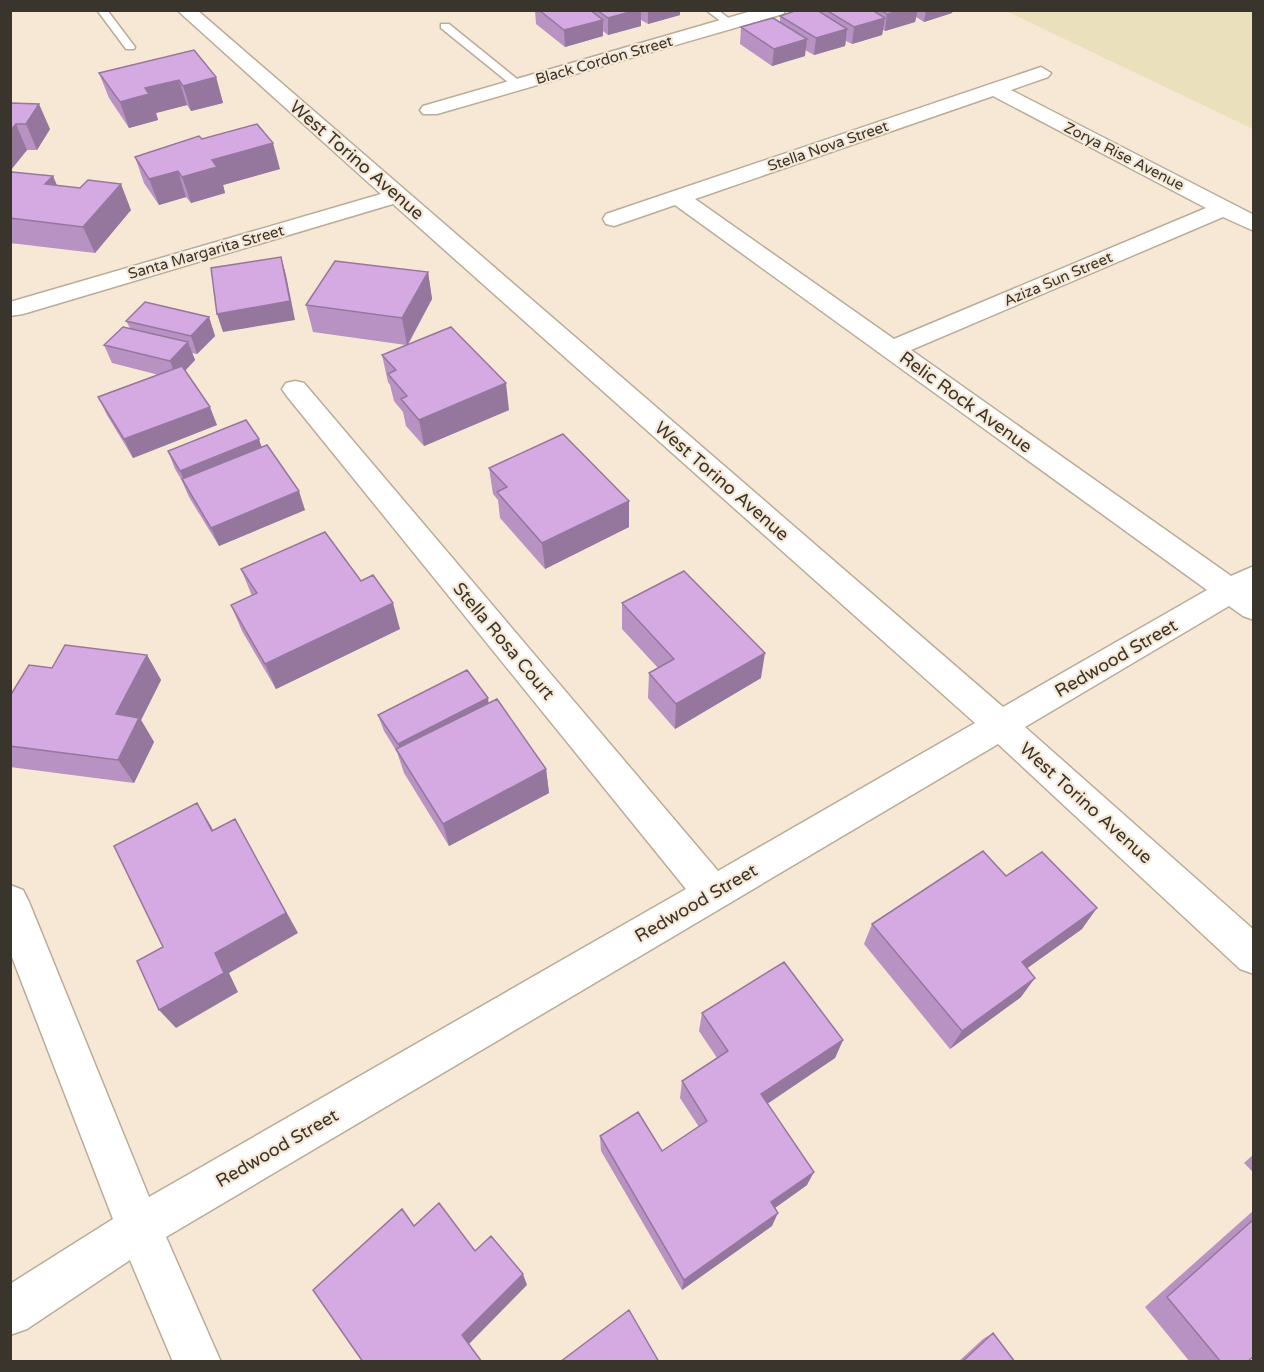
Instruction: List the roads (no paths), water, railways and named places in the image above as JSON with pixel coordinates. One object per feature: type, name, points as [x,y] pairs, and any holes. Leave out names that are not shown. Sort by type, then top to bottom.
[{"type":"street","name":"West Torino Avenue","points":[[186,10],[1001,726],[1254,956]]},
{"type":"street","name":"Black Cordon Street","points":[[430,110],[777,10]]},
{"type":"street","name":"Stella Nova Street","points":[[614,219],[1041,73]]},
{"type":"street","name":"Zorya Rise Avenue","points":[[994,89],[1254,224]]},
{"type":"street","name":"Santa Margarita Street","points":[[14,309],[398,196]]},
{"type":"street","name":"Relic Rock Avenue","points":[[678,197],[892,350],[1246,592]]},
{"type":"street","name":"Aziza Sun Street","points":[[892,350],[1224,208]]},
{"type":"street","name":"Stella Rosa Court","points":[[296,389],[713,894]]},
{"type":"street","name":"Redwood Street","points":[[10,1312],[139,1228],[1001,726],[1246,592]]},
{"type":"street","points":[[10,902],[139,1228],[197,1362]]},
{"type":"lane","points":[[102,10],[130,47]]},
{"type":"lane","points":[[711,10],[731,24]]},
{"type":"lane","points":[[445,26],[518,85]]}]
